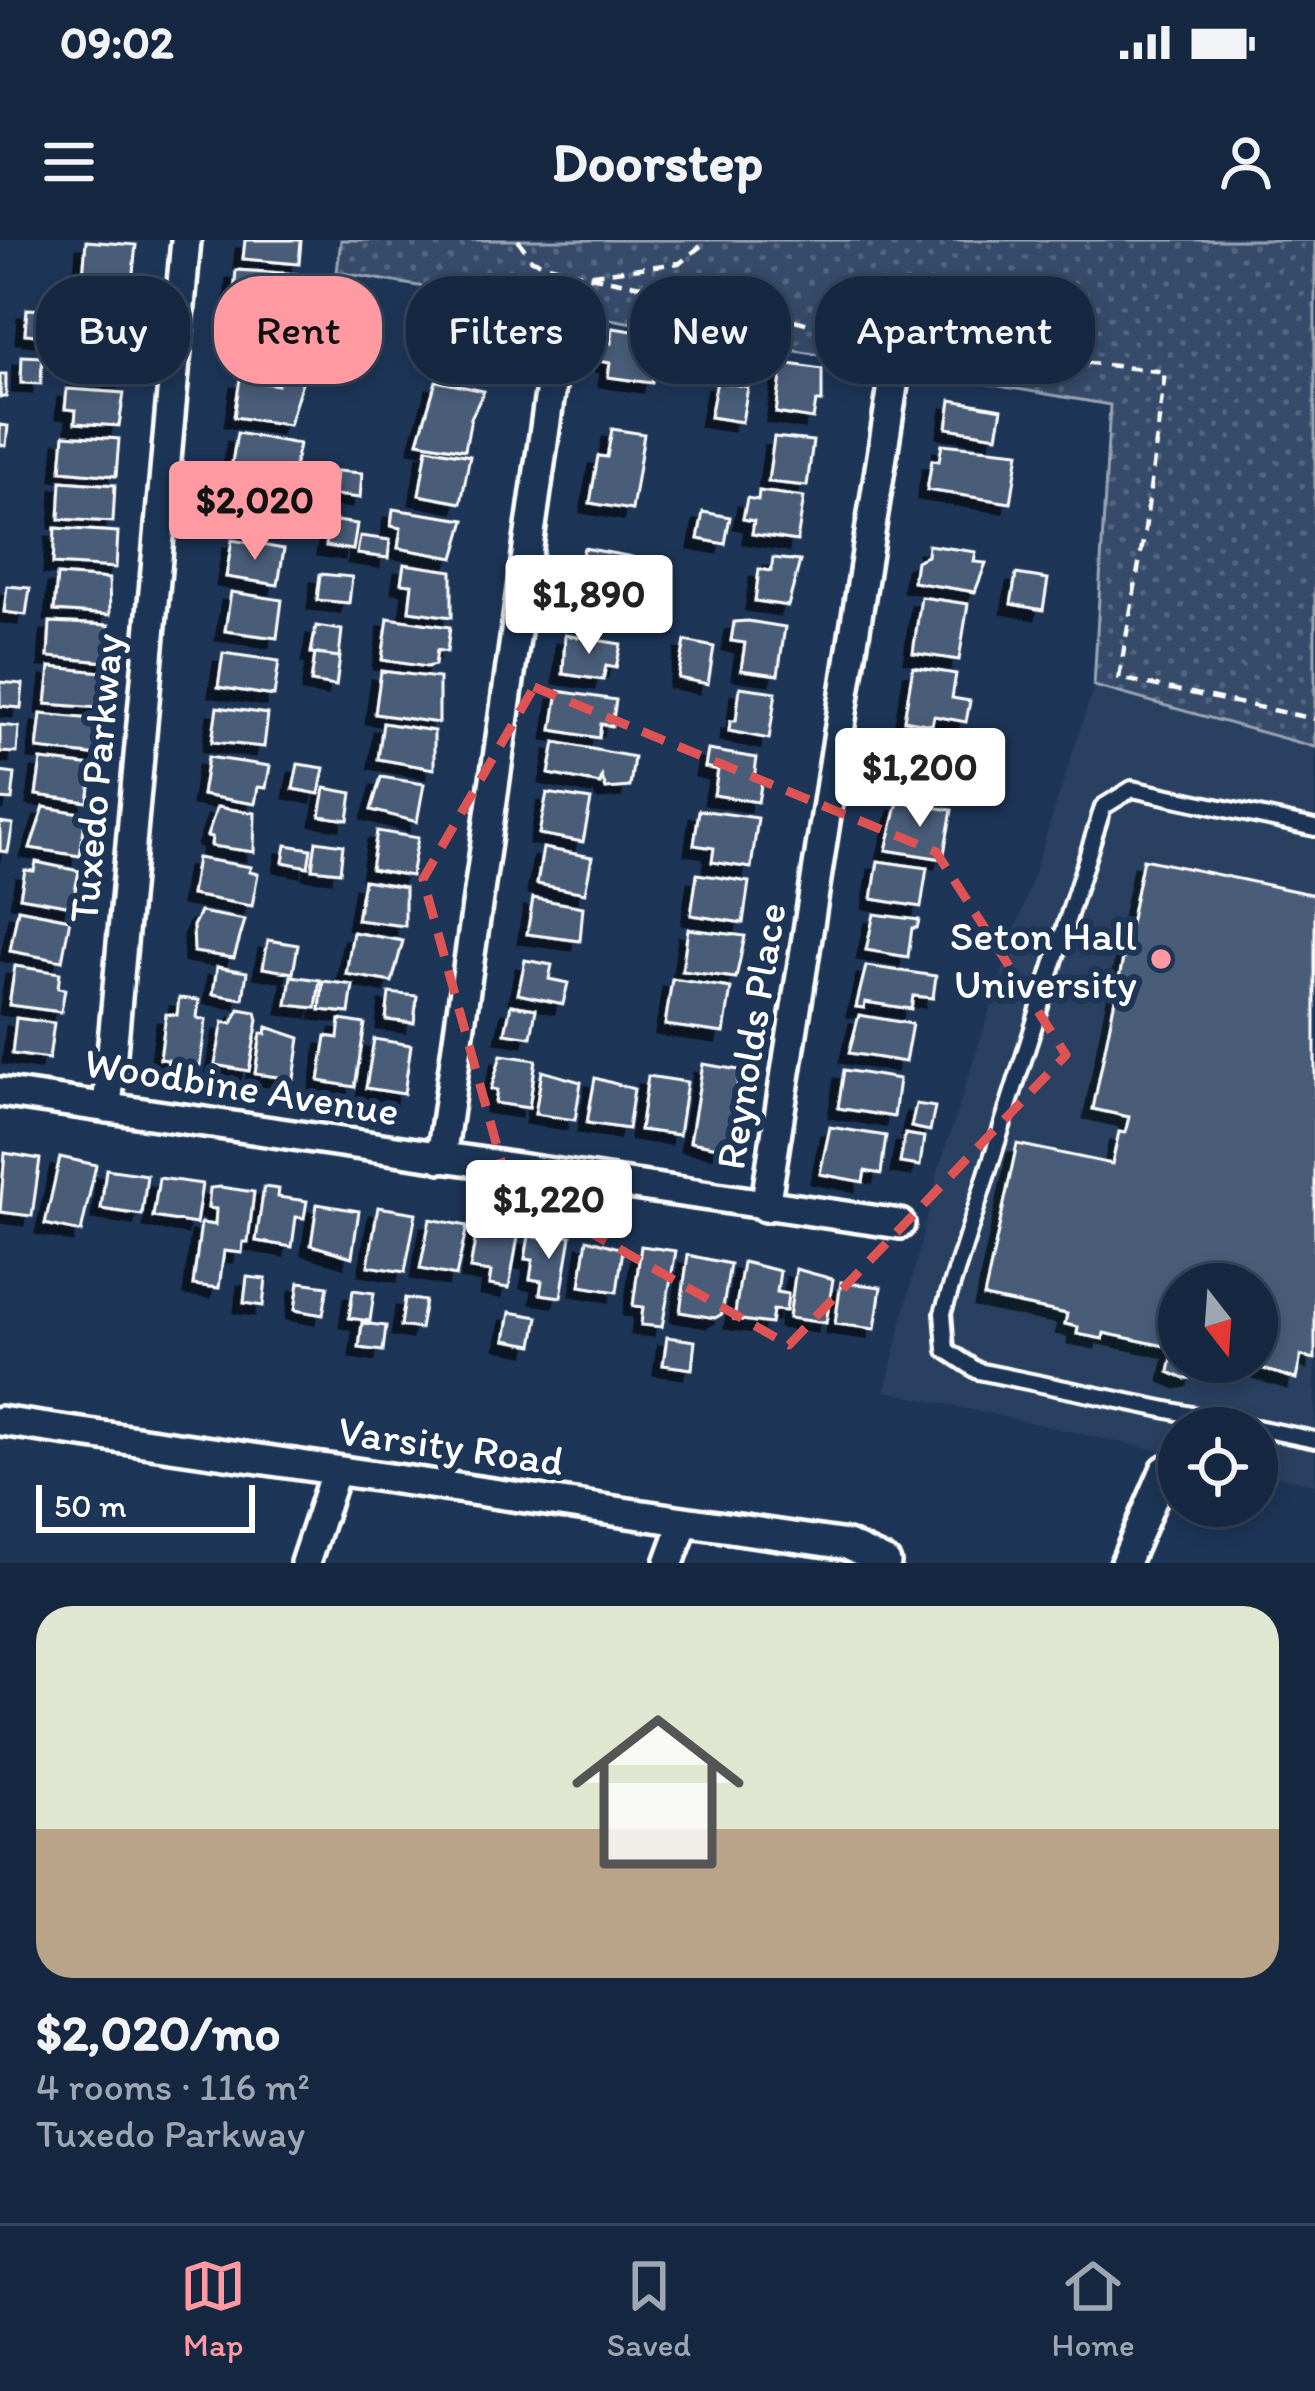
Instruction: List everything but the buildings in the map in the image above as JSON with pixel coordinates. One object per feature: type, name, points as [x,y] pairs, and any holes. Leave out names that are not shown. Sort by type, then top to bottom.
[{"type":"street","name":"Tuxedo Parkway","points":[[107,1108],[186,240]]},
{"type":"street","points":[[441,1158],[551,384]]},
{"type":"street","name":"Reynolds Place","points":[[765,1207],[893,384]]},
{"type":"street","name":"Woodbine Avenue","points":[[0,1091],[900,1224]]},
{"type":"street","name":"Varsity Road","points":[[1,1423],[847,1545],[886,1563]]},
{"type":"street","points":[[305,1563],[336,1470]]},
{"type":"street","points":[[1125,1563],[1158,1488]]},
{"type":"street","points":[[670,1563],[684,1522]]},
{"type":"lane","points":[[1158,1408],[978,1371],[946,1350],[941,1336],[943,1313],[1103,807],[1132,789],[1315,828]]},
{"type":"lane","points":[[1278,1432],[1315,1440]]},
{"type":"path","points":[[518,240],[532,260],[815,325]]},
{"type":"path","points":[[584,274],[680,263],[708,240]]},
{"type":"path","points":[[1095,364],[1165,372],[1145,530],[1118,678],[1315,719]]},
{"type":"highlighted area","points":[[534,687],[936,852],[1066,1055],[789,1345],[508,1186],[423,879]]},
{"type":"shaded area","points":[[341,240],[1315,240],[1315,747],[1094,686],[1110,405],[988,384],[1095,384],[1095,276],[815,276],[815,354],[791,350],[791,276],[630,276],[630,322],[606,318],[606,276],[406,276],[406,284],[382,276],[337,272]]},
{"type":"shaded area","name":"Seton Hall University","points":[[1094,686],[1315,747],[1315,1484],[1278,1476],[1278,1407],[1158,1407],[1158,1450],[885,1391],[938,1171]]},
{"type":"place","name":"Seton Hall University","points":[[1161,959]]}]
